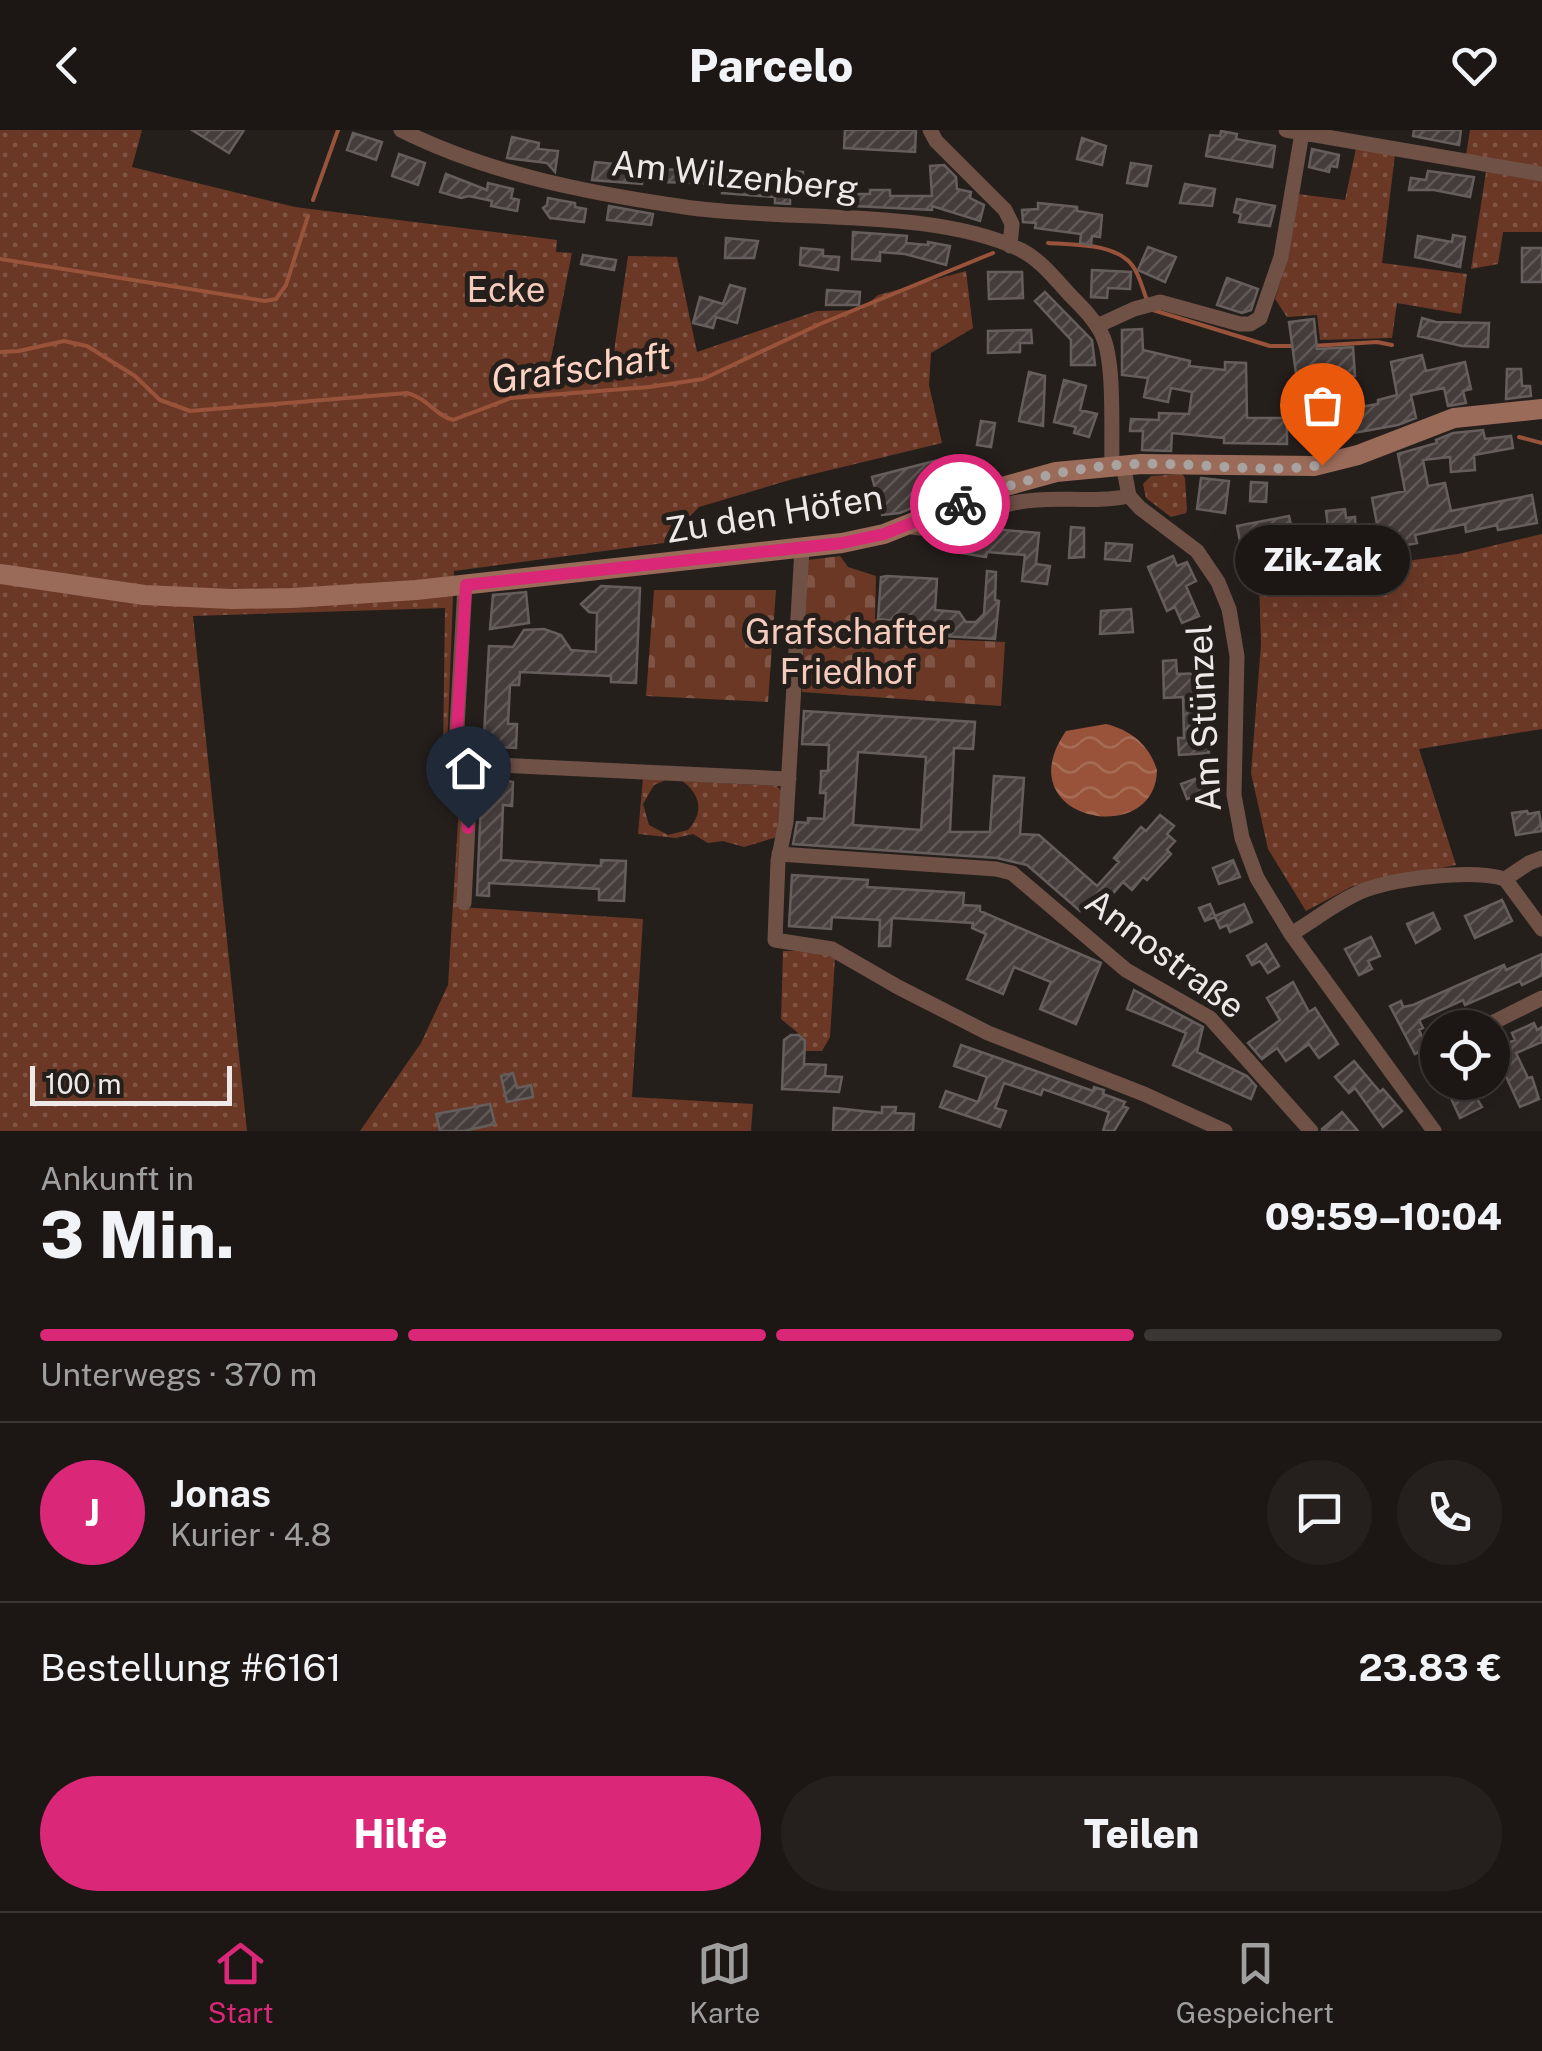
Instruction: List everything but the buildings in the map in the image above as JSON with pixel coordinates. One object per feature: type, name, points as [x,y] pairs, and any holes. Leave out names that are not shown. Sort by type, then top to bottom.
[{"type":"street","name":"Am Wilzenberg","points":[[401,130],[476,162],[611,194],[756,216],[920,225],[974,234],[1010,246],[1046,268],[1097,326],[1107,353],[1118,465]]},
{"type":"street","points":[[930,130],[936,141],[1005,210],[1012,224],[1010,246]]},
{"type":"street","points":[[1097,326],[1150,304],[1240,324],[1260,318],[1281,257],[1294,132],[1542,174]]},
{"type":"street","name":"Zu den Höfen","points":[[0,574],[144,595],[232,599],[466,585],[871,537],[1031,478],[1118,465],[1314,466],[1358,456],[1454,418],[1542,409]]},
{"type":"street","points":[[906,526],[943,529],[1025,501],[1097,502],[1130,496],[1118,465]]},
{"type":"street","name":"Am Stünzel","points":[[1130,496],[1198,552],[1224,594],[1236,641],[1234,776],[1240,829],[1257,878],[1292,934],[1434,1131]]},
{"type":"street","points":[[802,548],[786,822],[779,854],[773,929],[777,941],[832,949],[972,1026],[1144,1094],[1225,1131]]},
{"type":"street","points":[[464,903],[470,784],[456,740],[466,585]]},
{"type":"street","points":[[462,760],[789,780]]},
{"type":"street","name":"Annostraße","points":[[779,854],[996,868],[1012,873],[1126,970],[1210,1018],[1311,1131]]},
{"type":"street","points":[[1292,934],[1348,899],[1374,888],[1466,876],[1505,879],[1542,858]]},
{"type":"street","points":[[1505,879],[1542,929]]},
{"type":"street","points":[[1510,1014],[1542,998]]},
{"type":"green space","name":"Ecke","points":[[0,130],[142,130],[132,167],[295,207],[557,240],[556,252],[572,253],[548,373],[610,378],[628,256],[677,257],[697,352],[817,311],[861,310],[878,295],[966,271],[973,328],[931,353],[929,385],[942,443],[793,479],[699,507],[664,543],[454,571],[447,751],[464,788],[459,907],[643,919],[632,1097],[753,1104],[751,1131],[360,1131],[421,1043],[448,985],[460,790],[443,752],[445,608],[193,616],[247,1131],[0,1131]]},
{"type":"green space","points":[[1470,130],[1542,130],[1542,232],[1503,232],[1498,264],[1471,269],[1488,159],[1466,155]]},
{"type":"green space","points":[[1356,148],[1395,154],[1382,263],[1467,274],[1461,314],[1397,303],[1392,338],[1320,340],[1317,315],[1287,317],[1275,299],[1287,261],[1298,194],[1345,200]]},
{"type":"green space","points":[[1182,474],[1187,510],[1171,517],[1146,498],[1143,484],[1151,476]]},
{"type":"green space","points":[[1542,534],[1542,729],[1419,749],[1456,865],[1353,886],[1306,911],[1268,849],[1251,773],[1261,644],[1259,581],[1458,554]]},
{"type":"green space","name":"Grafschafter Friedhof","points":[[840,556],[848,567],[876,576],[875,619],[904,622],[903,643],[937,646],[938,639],[1005,642],[1001,706],[802,692],[808,560]]},
{"type":"green space","points":[[654,590],[776,590],[768,702],[646,696]]},
{"type":"green space","points":[[643,778],[668,779],[654,785],[643,804],[649,825],[668,835],[688,830],[698,810],[693,792],[682,781],[777,786],[782,792],[780,836],[744,847],[723,841],[708,843],[693,834],[676,838],[638,834]]},
{"type":"green space","points":[[783,951],[814,951],[835,958],[830,1037],[822,1051],[805,1051],[804,1038],[781,1019]]},
{"type":"water","points":[[1106,724],[1138,740],[1157,770],[1150,795],[1134,810],[1111,816],[1088,814],[1067,804],[1054,786],[1052,762],[1066,731]]},
{"type":"waterway","points":[[313,200],[338,130]]},
{"type":"waterway","points":[[0,259],[265,301],[276,299],[286,285],[308,216]]},
{"type":"waterway","name":"Grafschaft","points":[[1048,243],[1093,246],[1125,258],[1137,273],[1148,303]]},
{"type":"waterway","name":"Grafschaft","points":[[0,352],[64,341],[87,346],[135,376],[160,400],[190,411],[407,393],[453,420],[511,398],[703,379],[820,324],[993,253]]},
{"type":"waterway","name":"Grafschaft","points":[[1153,310],[1270,346],[1293,346]]},
{"type":"waterway","name":"Grafschaft","points":[[1312,346],[1377,342],[1392,345]]},
{"type":"waterway","name":"Grafschaft","points":[[1519,437],[1542,443]]},
{"type":"way so far","points":[[960,504],[1031,478],[1112,465],[1322,465]]},
{"type":"place","name":"Zik-Zak","points":[[1322,465]]},
{"type":"route","points":[[468,828],[470,784],[456,745],[466,585],[842,543],[884,534],[960,504]]}]
